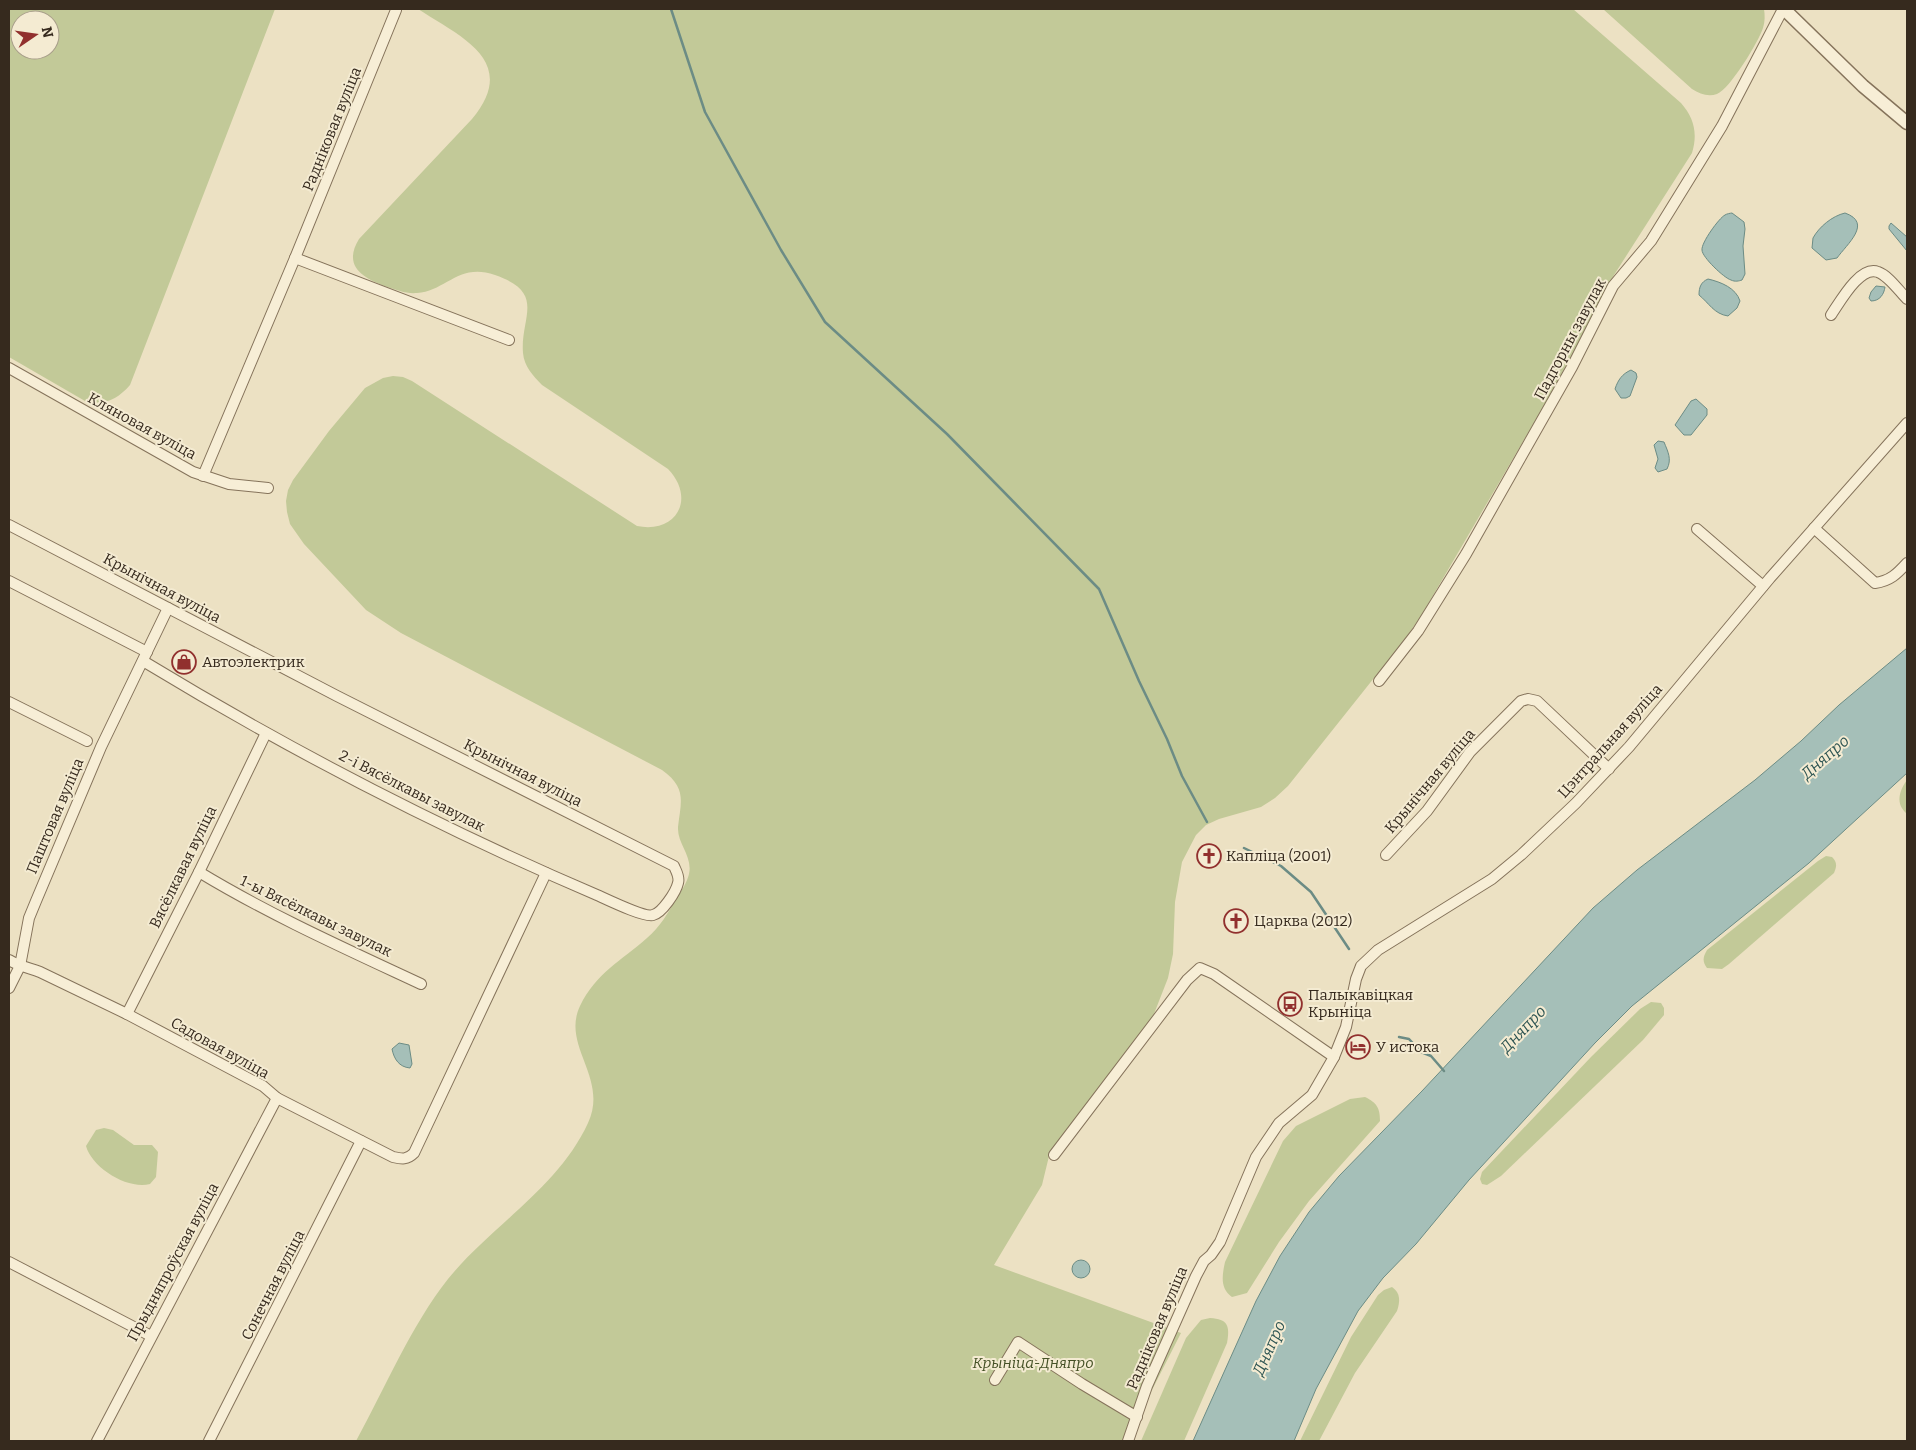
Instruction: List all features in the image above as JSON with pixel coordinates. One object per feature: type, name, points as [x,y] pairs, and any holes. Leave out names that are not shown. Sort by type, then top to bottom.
[{"type":"street","points":[[1783,9],[1863,86],[1907,122]]},
{"type":"street","name":"Падгорны завулак","points":[[1379,681],[1418,631],[1466,554],[1572,367],[1613,286],[1651,242],[1722,126],[1783,9]]},
{"type":"street","name":"Радніковая вуліца","points":[[203,476],[295,258],[396,10]]},
{"type":"street","points":[[295,258],[509,340]]},
{"type":"street","points":[[1831,315],[1859,277],[1871,271],[1879,272],[1907,300]]},
{"type":"street","name":"Кляновая вуліца","points":[[9,368],[203,476],[229,484],[268,488]]},
{"type":"street","name":"Цэнтральная вуліца","points":[[1334,1057],[1346,1027],[1356,979],[1361,966],[1368,958],[1504,870],[1576,803],[1653,719],[1763,586],[1907,423]]},
{"type":"street","name":"Крынічная вуліца","points":[[9,525],[568,814],[674,866],[678,876],[678,883],[669,900],[653,916],[646,915],[546,873]]},
{"type":"street","points":[[1814,528],[1875,583],[1893,578],[1907,564]]},
{"type":"street","points":[[1697,529],[1763,586]]},
{"type":"street","points":[[9,582],[145,656],[266,733]]},
{"type":"street","name":"Паштовая вуліца","points":[[9,988],[20,966],[29,918],[36,901],[101,747],[168,608]]},
{"type":"street","name":"Крынічная вуліца","points":[[1386,855],[1427,811],[1470,752],[1521,701],[1528,699],[1537,701],[1609,769]]},
{"type":"street","points":[[9,702],[87,741]]},
{"type":"street","name":"2-і Вясёлкавы завулак","points":[[266,733],[379,792],[546,873]]},
{"type":"street","name":"Вясёлкавая вуліца","points":[[127,1014],[199,872],[266,733]]},
{"type":"street","name":"1-ы Вясёлкавы завулак","points":[[199,872],[228,890],[302,928],[421,984]]},
{"type":"street","name":"Садовая вуліца","points":[[9,960],[20,966],[40,972],[127,1014],[262,1086],[277,1098],[361,1141],[398,1158],[409,1158],[414,1153],[454,1071],[546,873]]},
{"type":"street","points":[[1054,1156],[1176,994],[1200,968],[1214,974],[1334,1057]]},
{"type":"street","name":"Радніковая вуліца","points":[[1128,1441],[1147,1386],[1196,1276],[1204,1262],[1220,1242],[1256,1157],[1279,1123],[1312,1095],[1334,1057]]},
{"type":"street","name":"Прыдняпроўская вуліца","points":[[97,1441],[277,1098]]},
{"type":"street","name":"Сонечная вуліца","points":[[209,1441],[361,1141]]},
{"type":"street","points":[[9,1262],[151,1336]]},
{"type":"street","points":[[995,1380],[1018,1342],[1137,1417]]},
{"type":"green space","points":[[9,9],[275,9],[130,385],[121,394],[110,400],[98,403],[85,401],[9,357]]},
{"type":"green space","name":"Крыніца-Дняпро","points":[[418,9],[1573,9],[1681,103],[1692,120],[1695,139],[1692,153],[1614,275],[1552,392],[1421,616],[1405,639],[1288,786],[1261,807],[1219,819],[1206,825],[1196,835],[1182,862],[1175,902],[1173,954],[1168,978],[1152,1019],[1050,1152],[1042,1185],[994,1265],[1181,1333],[1126,1441],[356,1441],[410,1337],[448,1279],[465,1259],[542,1187],[575,1146],[588,1123],[593,1107],[593,1091],[590,1077],[576,1035],[576,1021],[580,1006],[601,976],[652,934],[660,925],[685,884],[690,868],[678,833],[681,802],[679,789],[662,770],[401,633],[366,610],[304,544],[290,524],[286,501],[288,490],[293,480],[329,431],[365,388],[383,378],[393,376],[403,377],[412,381],[637,526],[651,527],[663,525],[672,519],[678,511],[681,502],[681,491],[668,469],[542,385],[532,374],[525,362],[523,353],[527,317],[526,298],[521,290],[511,282],[495,275],[472,272],[462,274],[427,291],[409,293],[371,280],[358,270],[354,264],[354,249],[359,239],[472,119],[485,99],[490,81],[487,66],[479,53],[467,41]]},
{"type":"green space","points":[[1603,9],[1764,9],[1765,18],[1760,34],[1736,74],[1723,90],[1714,95],[1707,95],[1692,89]]},
{"type":"green space","points":[[1907,780],[1907,814],[1901,806],[1900,793]]},
{"type":"green space","points":[[1826,856],[1832,857],[1836,862],[1834,873],[1729,964],[1722,969],[1707,968],[1704,959],[1707,950]]},
{"type":"green space","points":[[1651,1002],[1661,1003],[1664,1008],[1664,1015],[1643,1040],[1501,1176],[1487,1185],[1482,1184],[1480,1179],[1482,1172],[1591,1057],[1640,1009]]},
{"type":"green space","points":[[1365,1097],[1377,1106],[1380,1121],[1309,1201],[1279,1242],[1247,1293],[1232,1297],[1225,1290],[1224,1286],[1225,1262],[1283,1141],[1296,1126],[1350,1099]]},
{"type":"green space","points":[[104,1128],[113,1130],[134,1145],[152,1145],[158,1152],[156,1177],[150,1184],[132,1184],[112,1176],[95,1162],[86,1146],[96,1130]]},
{"type":"green space","points":[[1392,1287],[1397,1292],[1399,1298],[1397,1311],[1355,1373],[1319,1441],[1300,1441],[1351,1337],[1378,1295]]},
{"type":"green space","points":[[1210,1318],[1221,1320],[1226,1324],[1228,1328],[1227,1343],[1184,1441],[1141,1441],[1186,1338],[1201,1320]]},
{"type":"water","points":[[1732,213],[1744,222],[1745,229],[1743,246],[1745,274],[1742,280],[1737,281],[1732,281],[1719,271],[1709,262],[1702,250],[1707,237],[1722,217]]},
{"type":"water","points":[[1845,213],[1853,217],[1857,222],[1855,234],[1837,258],[1826,260],[1812,248],[1813,238],[1826,222]]},
{"type":"water","points":[[1891,223],[1907,237],[1907,251],[1889,229]]},
{"type":"water","points":[[1708,279],[1727,286],[1738,296],[1740,301],[1737,308],[1728,316],[1715,311],[1699,295],[1701,285]]},
{"type":"water","points":[[1876,286],[1885,287],[1884,292],[1881,297],[1871,301],[1869,298],[1871,292]]},
{"type":"water","points":[[1631,370],[1636,373],[1637,377],[1630,396],[1621,398],[1615,389],[1625,373]]},
{"type":"water","points":[[1696,399],[1707,409],[1707,415],[1691,435],[1684,435],[1675,425],[1691,401]]},
{"type":"water","points":[[1658,441],[1664,442],[1669,459],[1667,469],[1658,472],[1655,468],[1658,459],[1654,445]]},
{"type":"water","name":"Дняпро","points":[[1907,648],[1907,773],[1809,863],[1632,1006],[1595,1043],[1469,1180],[1416,1244],[1383,1278],[1358,1311],[1316,1389],[1294,1441],[1193,1441],[1256,1301],[1280,1256],[1309,1212],[1339,1176],[1422,1091],[1593,908],[1637,870],[1755,780],[1801,741],[1839,705]]},
{"type":"water","points":[[399,1043],[409,1045],[412,1064],[410,1068],[400,1064],[394,1056],[392,1049]]},
{"type":"water","points":[[1081,1260],[1087,1263],[1090,1269],[1087,1275],[1081,1278],[1075,1275],[1072,1269],[1075,1263]]},
{"type":"waterway","points":[[671,9],[705,112],[781,250],[825,322],[947,434],[1099,589],[1182,776],[1207,822]]},
{"type":"waterway","points":[[1244,848],[1281,866],[1311,892],[1349,949]]},
{"type":"waterway","points":[[1399,1037],[1409,1039],[1421,1052],[1431,1056],[1444,1071]]},
{"type":"place","name":"Автоэлектрик","points":[[184,662]]},
{"type":"place","name":"Капліца (2001)","points":[[1209,856]]},
{"type":"place","name":"Царква (2012)","points":[[1236,921]]},
{"type":"place","name":"Палыкавіцкая Крыніца","points":[[1290,1004]]},
{"type":"place","name":"У истока","points":[[1358,1047]]}]
